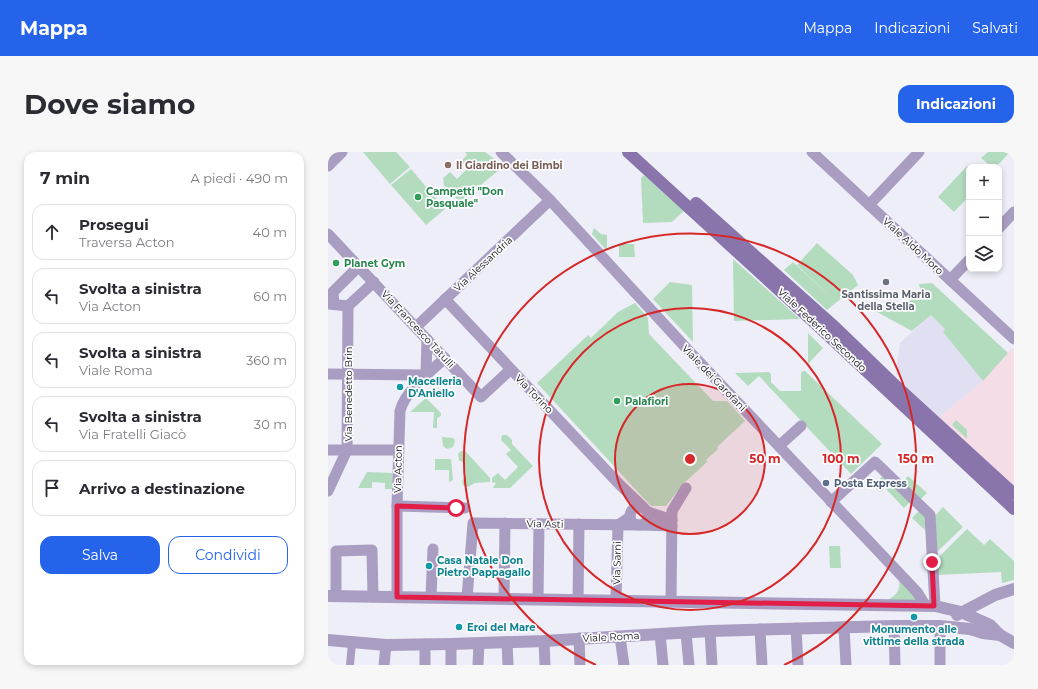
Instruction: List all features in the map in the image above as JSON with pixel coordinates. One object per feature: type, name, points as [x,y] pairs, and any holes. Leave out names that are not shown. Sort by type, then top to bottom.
[{"type":"main road","name":"Viale Federico Secondo","points":[[628,152],[817,325],[1014,509]]},
{"type":"main road","name":"Viale Federico Secondo","points":[[638,152],[828,321],[1014,494]]},
{"type":"street","points":[[328,166],[342,152]]},
{"type":"street","name":"Viale dei Garofani","points":[[501,152],[550,200],[687,349],[916,592],[930,605]]},
{"type":"street","name":"Viale Aldo Moro","points":[[812,152],[1014,339]]},
{"type":"street","points":[[869,205],[919,152]]},
{"type":"street","name":"Via Alessandria","points":[[416,327],[550,200]]},
{"type":"street","points":[[1002,225],[1014,212]]},
{"type":"street","name":"Via Francesco Tatulli","points":[[328,234],[481,396],[510,370]]},
{"type":"street","points":[[950,280],[966,263]]},
{"type":"street","points":[[359,266],[333,292],[331,304],[348,306],[374,282]]},
{"type":"street","name":"Via Torino","points":[[445,299],[510,370],[646,510]]},
{"type":"street","name":"Via Benedetto Brin","points":[[328,491],[347,450],[348,306]]},
{"type":"street","points":[[328,374],[426,375],[427,339]]},
{"type":"street","name":"Via Acton","points":[[397,597],[397,506],[400,411],[404,400],[426,375],[445,358]]},
{"type":"street","points":[[779,446],[801,426]]},
{"type":"street","points":[[328,450],[398,450]]},
{"type":"street","points":[[831,502],[875,462],[930,515],[930,605],[925,626]]},
{"type":"street","points":[[672,602],[672,523],[674,507],[686,488]]},
{"type":"street","name":"Via Torino","points":[[624,489],[635,520]]},
{"type":"street","points":[[397,506],[465,508]]},
{"type":"street","points":[[646,510],[647,520],[635,520],[636,508],[646,510],[672,523]]},
{"type":"street","name":"Via Asti","points":[[467,598],[473,523],[618,525],[635,520],[672,523]]},
{"type":"street","points":[[504,598],[505,523]]},
{"type":"street","points":[[538,599],[539,524]]},
{"type":"street","points":[[578,600],[579,524]]},
{"type":"street","name":"Via Sarni","points":[[616,600],[618,525]]},
{"type":"street","points":[[431,597],[433,549]]},
{"type":"street","points":[[332,596],[336,551],[372,550],[373,597]]},
{"type":"street","points":[[940,665],[940,626],[961,612],[995,595],[1014,589]]},
{"type":"street","name":"Viale Roma","points":[[332,596],[930,605],[961,612],[990,625],[1000,635],[1014,643]]},
{"type":"street","points":[[895,665],[894,626],[896,612],[903,605]]},
{"type":"street","name":"Viale Roma","points":[[328,640],[386,645],[451,644],[544,641],[710,631],[894,626],[940,626],[970,629],[983,633],[1000,635]]},
{"type":"street","points":[[844,627],[846,665]]},
{"type":"street","points":[[796,628],[798,665]]},
{"type":"street","points":[[760,629],[762,665]]},
{"type":"street","points":[[710,631],[712,665]]},
{"type":"street","points":[[686,633],[689,665]]},
{"type":"street","points":[[660,634],[663,665]]},
{"type":"street","points":[[620,637],[624,665]]},
{"type":"street","points":[[579,638],[580,665]]},
{"type":"street","points":[[544,641],[545,665]]},
{"type":"street","points":[[507,642],[508,665]]},
{"type":"street","points":[[350,665],[352,643]]},
{"type":"street","points":[[478,665],[479,643]]},
{"type":"street","points":[[425,644],[425,665]]},
{"type":"street","points":[[451,644],[451,665]]},
{"type":"street","points":[[384,665],[386,645]]},
{"type":"shaded area","points":[[931,315],[945,329],[943,332],[983,381],[938,418],[903,388],[903,381],[896,374],[900,343]]},
{"type":"shaded area","points":[[1012,348],[1014,349],[1014,488],[938,418],[983,381]]},
{"type":"green space","name":"Campetti \"Don Pasquale\"","points":[[363,152],[396,152],[410,167],[390,184]]},
{"type":"green space","points":[[465,152],[485,152],[504,166],[460,202],[444,185],[443,178],[450,172],[457,179],[468,168],[461,161],[467,155]]},
{"type":"green space","points":[[988,152],[1010,152],[999,164],[988,164],[981,158]]},
{"type":"green space","points":[[966,167],[966,199],[954,212],[938,197]]},
{"type":"green space","name":"Campetti \"Don Pasquale\"","points":[[411,169],[445,209],[426,225],[391,185]]},
{"type":"green space","points":[[644,175],[684,211],[672,222],[643,223],[641,178]]},
{"type":"green space","points":[[594,228],[601,234],[607,235],[607,251],[592,234]]},
{"type":"green space","points":[[817,243],[853,275],[858,285],[827,310],[784,270],[793,262],[835,301],[797,265]]},
{"type":"green space","points":[[619,244],[634,244],[635,257],[619,257]]},
{"type":"green space","points":[[733,259],[800,319],[734,321]]},
{"type":"green space","points":[[670,282],[692,285],[693,342],[653,299]]},
{"type":"green space","points":[[932,283],[1008,353],[983,381],[943,332],[945,329],[931,315],[912,331],[864,305],[866,302],[882,306],[907,303],[918,294],[922,297],[919,284]]},
{"type":"green space","points":[[635,303],[648,318],[649,334],[713,401],[727,401],[745,421],[717,447],[718,449],[706,460],[707,462],[683,484],[666,506],[651,506],[537,383],[588,335],[591,338],[618,312]]},
{"type":"green space","points":[[808,333],[823,348],[808,364]]},
{"type":"green space","points":[[805,371],[882,444],[851,474],[759,376],[748,386],[735,373],[769,372],[771,374],[771,382],[780,391],[801,391],[801,373]]},
{"type":"green space","points":[[426,398],[441,413],[441,416],[437,418],[437,428],[433,428],[434,412],[410,412]]},
{"type":"green space","points":[[956,420],[967,430],[967,439],[952,425]]},
{"type":"green space","points":[[502,435],[507,435],[512,440],[512,444],[533,466],[510,488],[493,488],[496,483],[492,482],[492,478],[498,473],[505,480],[518,467],[506,454],[511,450],[501,440]]},
{"type":"green space","points":[[442,437],[453,438],[455,441],[453,447],[447,449],[443,446]]},
{"type":"green space","points":[[461,451],[465,451],[467,453],[490,478],[490,482],[475,483],[468,487],[463,485],[462,481],[466,475],[464,463],[459,460],[458,454]]},
{"type":"green space","points":[[435,459],[451,459],[453,480],[449,482],[449,470],[435,470]]},
{"type":"green space","points":[[367,472],[392,473],[392,489],[385,489],[385,483],[372,482],[372,488],[358,488]]},
{"type":"green space","points":[[884,475],[910,502],[904,508],[885,488],[880,492],[873,485]]},
{"type":"green space","points":[[908,476],[927,493],[920,500],[902,483]]},
{"type":"green space","points":[[943,507],[963,527],[935,554],[934,517]]},
{"type":"green space","points":[[919,511],[925,517],[926,531],[912,518]]},
{"type":"green space","points":[[967,529],[984,545],[990,539],[1014,561],[1014,580],[1002,583],[1001,572],[937,575],[937,559]]},
{"type":"green space","points":[[829,546],[840,546],[841,568],[830,568]]},
{"type":"green space","points":[[899,580],[914,594],[915,600],[887,600],[893,597],[897,592]]},
{"type":"place","name":"Il Giardino dei Bimbi","points":[[448,165]]},
{"type":"place","name":"Campetti \"Don Pasquale\"","points":[[418,197]]},
{"type":"place","name":"Planet Gym","points":[[336,263]]},
{"type":"place","name":"Santissima Maria della Stella","points":[[886,282]]},
{"type":"place","name":"Macelleria D'Aniello","points":[[400,387]]},
{"type":"place","name":"Palafiori","points":[[617,401]]},
{"type":"place","name":"Posta Express","points":[[826,483]]},
{"type":"place","name":"Casa Natale Don Pietro Pappagallo","points":[[429,566]]},
{"type":"place","name":"Monumento alle vittime della strada","points":[[914,617]]},
{"type":"place","name":"Eroi del Mare","points":[[459,627]]},
{"type":"route","points":[[456,508],[397,506],[397,597],[934,606],[932,562]]}]
